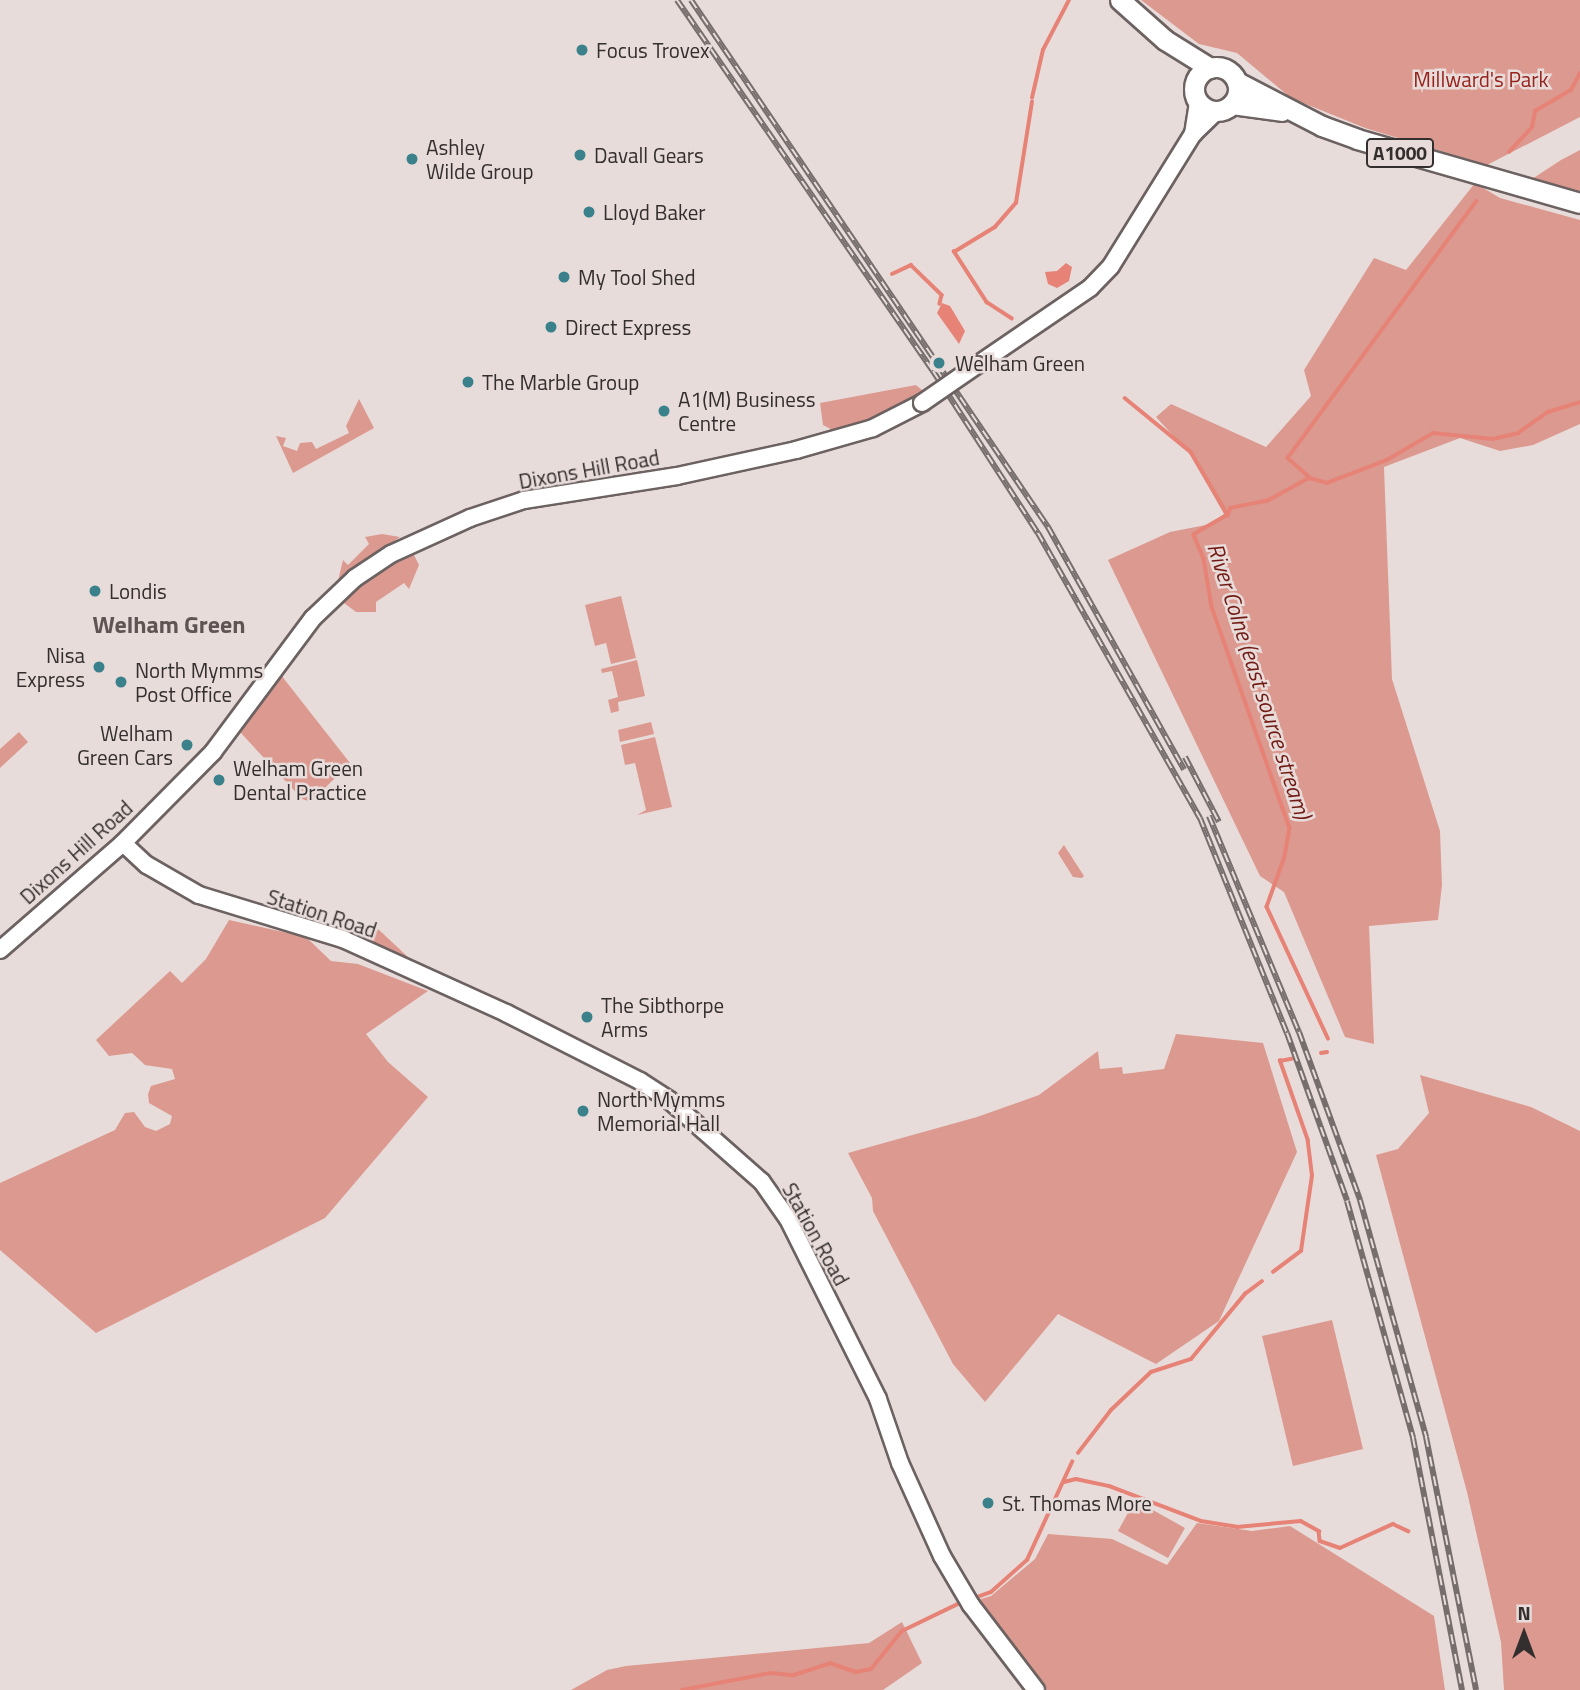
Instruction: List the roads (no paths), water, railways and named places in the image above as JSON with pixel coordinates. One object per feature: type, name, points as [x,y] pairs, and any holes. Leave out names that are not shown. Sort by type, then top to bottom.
[{"type":"main road","points":[[1120,0],[1165,40],[1210,68],[1227,70],[1237,82],[1224,108],[1196,93],[1165,40]]},
{"type":"main road","points":[[1196,93],[1210,68]]},
{"type":"main road","name":"A1000","points":[[1237,82],[1322,126],[1423,160],[1580,203]]},
{"type":"main road","name":"A1000","points":[[1224,108],[1300,114]]},
{"type":"street","name":"Dixons Hill Road","points":[[1193,134],[1196,93]]},
{"type":"street","name":"Dixons Hill Road","points":[[0,950],[124,843],[213,752],[313,618],[355,578],[391,554],[470,518],[531,498],[677,476],[796,450],[873,428],[922,403],[1090,288],[1111,266],[1193,134],[1224,108]]},
{"type":"street","name":"Station Road","points":[[124,843],[146,864],[199,895],[343,939],[506,1013],[648,1085],[702,1128],[762,1182],[788,1219],[878,1399],[915,1497],[969,1601],[1037,1690]]},
{"type":"waterway","points":[[1032,98],[1043,50],[1069,0]]},
{"type":"waterway","points":[[1509,152],[1532,127],[1535,111],[1571,90],[1580,73]]},
{"type":"waterway","points":[[1012,319],[987,303],[954,252],[995,227],[1016,203],[1032,102]]},
{"type":"waterway","points":[[1477,201],[1288,458],[1310,478],[1327,483],[1387,460],[1433,433],[1493,439],[1518,433],[1548,412],[1580,402]]},
{"type":"waterway","points":[[892,274],[911,265],[942,295],[940,304]]},
{"type":"waterway","points":[[1125,398],[1191,452],[1228,515]]},
{"type":"waterway","name":"River Colne (east source stream)","points":[[1310,478],[1268,501],[1231,508],[1228,515],[1194,535],[1204,559],[1212,607],[1290,828],[1285,857],[1267,907],[1328,1038]]},
{"type":"waterway","points":[[1321,1053],[1327,1052]]},
{"type":"waterway","points":[[1273,1272],[1301,1251],[1312,1176],[1308,1141],[1280,1061],[1296,1058]]},
{"type":"waterway","name":"River Colne (east source stream)","points":[[1078,1453],[1111,1410],[1151,1372],[1191,1359],[1245,1294],[1262,1281]]},
{"type":"waterway","name":"River Colne (east source stream)","points":[[972,1599],[991,1592],[1027,1560],[1072,1462]]},
{"type":"waterway","points":[[1064,1482],[1076,1479],[1109,1486],[1201,1521],[1237,1527],[1301,1521],[1319,1531],[1320,1541],[1340,1548],[1393,1524],[1408,1531]]},
{"type":"waterway","name":"River Colne (east source stream)","points":[[682,1690],[770,1673],[794,1675],[830,1663],[856,1672],[871,1669],[902,1631],[962,1602]]},
{"type":"railway","points":[[677,0],[933,371],[1038,533],[1200,818],[1287,1033],[1347,1201],[1413,1438],[1462,1690]]},
{"type":"railway","points":[[691,0],[1048,527],[1184,769]]},
{"type":"railway","points":[[1185,757],[1219,822]]},
{"type":"railway","points":[[1209,816],[1299,1032],[1360,1200],[1426,1437],[1476,1690]]},
{"type":"place","name":"Focus Trovex","points":[[582,50]]},
{"type":"place","name":"Davall Gears","points":[[580,155]]},
{"type":"place","name":"Ashley Wilde Group","points":[[412,159]]},
{"type":"place","name":"Lloyd Baker","points":[[589,212]]},
{"type":"place","name":"My Tool Shed","points":[[564,277]]},
{"type":"place","name":"Direct Express","points":[[551,327]]},
{"type":"place","name":"Welham Green","points":[[939,363]]},
{"type":"place","name":"The Marble Group","points":[[468,382]]},
{"type":"place","name":"A1(M) Business Centre","points":[[664,411]]},
{"type":"place","name":"Londis","points":[[95,591]]},
{"type":"place","name":"Nisa Express","points":[[99,667]]},
{"type":"place","name":"North Mymms Post Office","points":[[121,682]]},
{"type":"place","name":"Welham Green Cars","points":[[187,745]]},
{"type":"place","name":"Welham Green Dental Practice","points":[[219,780]]},
{"type":"place","name":"The Sibthorpe Arms","points":[[587,1017]]},
{"type":"place","name":"North Mymms Memorial Hall","points":[[583,1111]]},
{"type":"place","name":"St. Thomas More","points":[[988,1503]]},
{"type":"district","name":"Welham Green","points":[[169,625]]},
{"type":"park label","name":"Millward's Park","points":[[1481,79]]}]
